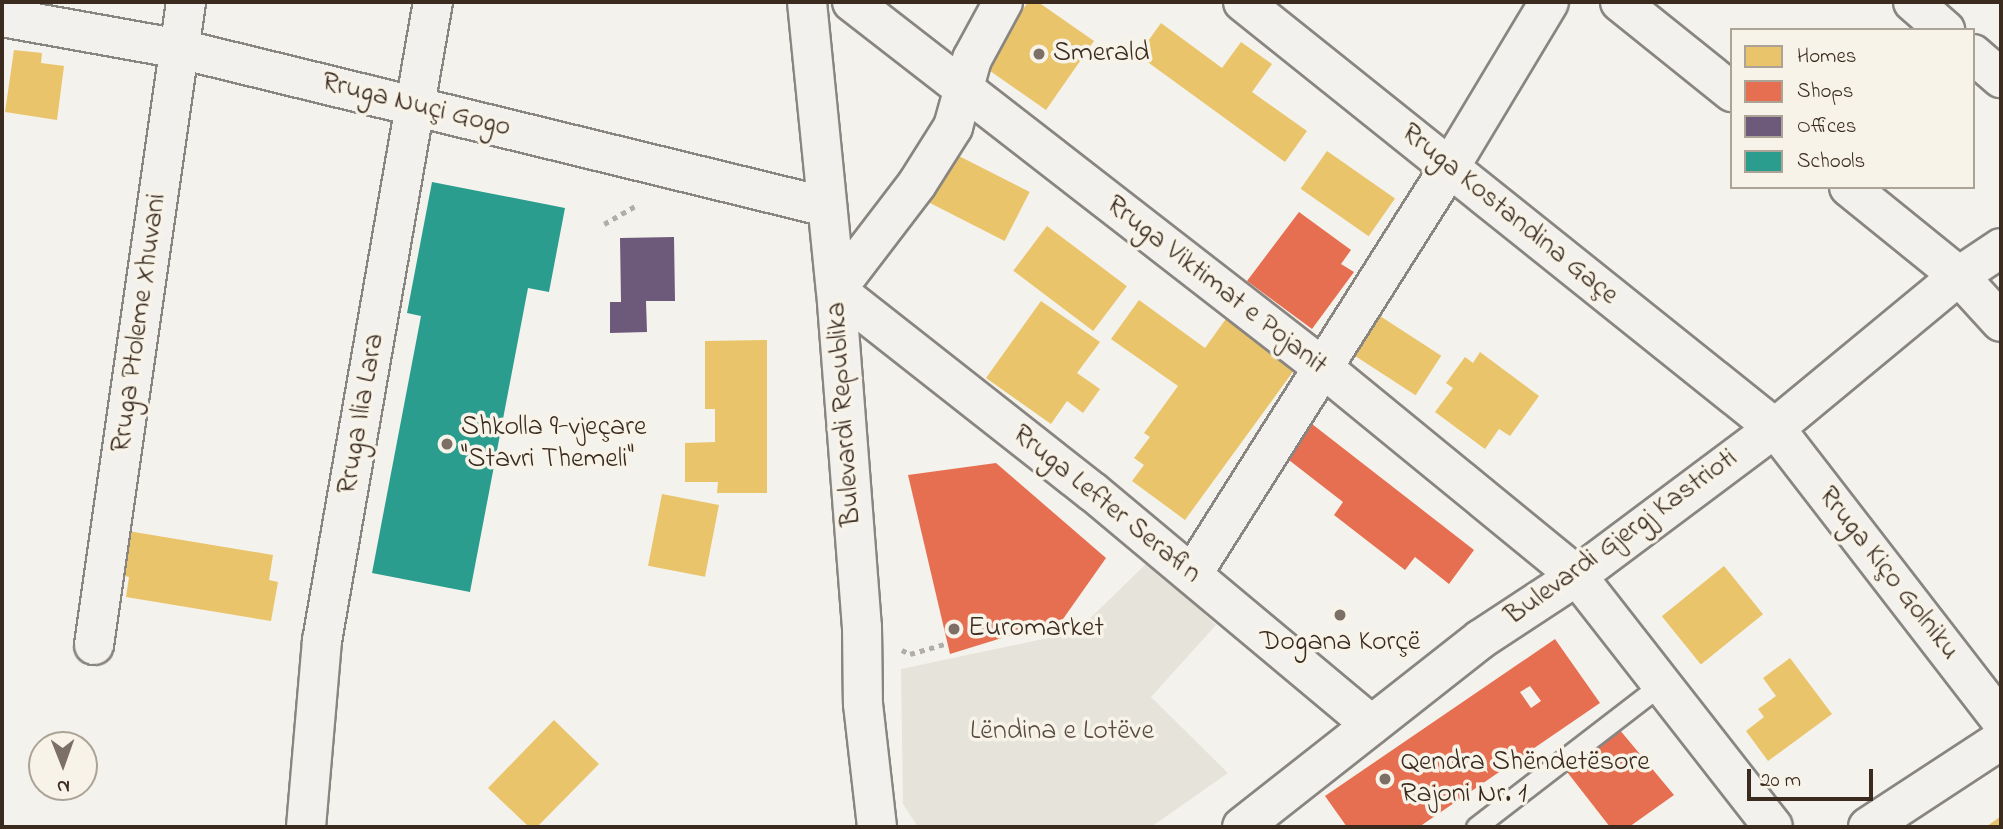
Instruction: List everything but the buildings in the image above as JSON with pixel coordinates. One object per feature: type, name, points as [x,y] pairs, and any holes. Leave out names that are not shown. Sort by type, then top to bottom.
[{"type":"street","name":"Rruga Ptoleme Xhuvani","points":[[93,645],[186,2]]},
{"type":"street","name":"Rruga Ilia Lara","points":[[306,827],[322,641],[433,2]]},
{"type":"street","name":"Bulevardi Republika","points":[[807,2],[836,290],[862,627],[863,704],[877,827]]},
{"type":"street","name":"Rruga Viktimat e Pojanit","points":[[852,2],[965,94],[1321,368],[1577,576],[1773,827]]},
{"type":"street","points":[[836,290],[917,184],[953,127],[965,94],[972,59],[1003,2]]},
{"type":"street","name":"Rruga Kostandina Gaçe","points":[[1242,2],[1775,428]]},
{"type":"street","points":[[1193,573],[1450,167],[1549,2]]},
{"type":"street","points":[[1620,2],[1730,90]]},
{"type":"street","points":[[1913,2],[1943,28]]},
{"type":"street","name":"Rruga Nuçi Gogo","points":[[2,17],[180,49],[827,206]]},
{"type":"street","points":[[1975,56],[2001,78]]},
{"type":"street","points":[[1851,189],[1959,276],[2001,322]]},
{"type":"street","name":"Bulevardi Gjergj Kastrioti","points":[[1242,827],[1481,639],[1577,576],[1775,428],[1959,276],[2001,248]]},
{"type":"street","name":"Rruga Lefter Serafin","points":[[836,290],[1193,573],[1372,724]]},
{"type":"street","name":"Rruga Kiço Golniku","points":[[1775,428],[2001,720]]},
{"type":"street","points":[[1868,827],[2001,740]]},
{"type":"lane","points":[[1476,827],[1662,684]]},
{"type":"path","points":[[910,654],[948,643]]},
{"type":"green space","name":"Lëndina e Lotëve","points":[[1149,561],[1216,625],[1151,697],[1228,773],[1151,827],[918,827],[903,804],[901,669],[1076,632]]},
{"type":"place","name":"Smerald","points":[[1039,54]]},
{"type":"place","name":"Shkolla 9-vjeçare \"Stavri Themeli\"","points":[[447,444]]},
{"type":"place","name":"Dogana Korçë","points":[[1340,615]]},
{"type":"place","name":"Euromarket","points":[[954,629]]},
{"type":"place","name":"Qendra Shëndetësore Rajoni Nr. 1","points":[[1385,779]]}]
